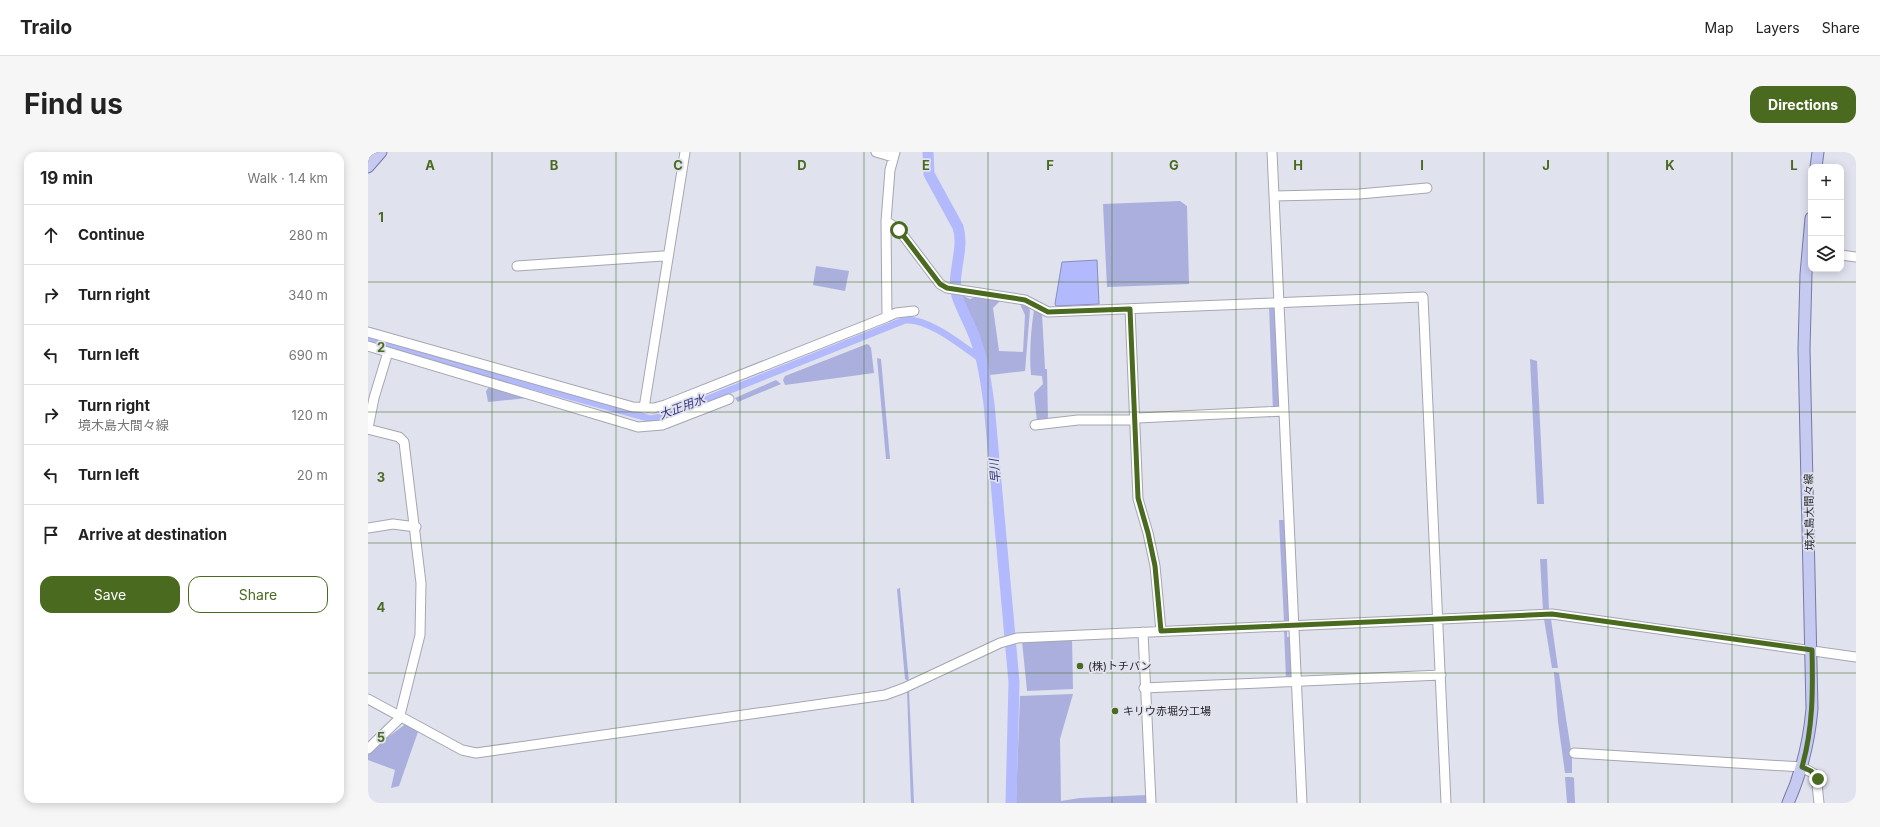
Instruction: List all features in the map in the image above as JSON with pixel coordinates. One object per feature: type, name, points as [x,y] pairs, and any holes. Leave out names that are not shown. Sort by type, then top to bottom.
[{"type":"main road","points":[[368,167],[381,152]]},
{"type":"main road","points":[[1816,164],[1818,152]]},
{"type":"main road","name":"境木島大間々線","points":[[1788,803],[1808,747],[1812,709],[1812,650],[1804,349],[1808,270]]},
{"type":"street","points":[[876,152],[894,155],[890,170],[886,221],[887,317]]},
{"type":"street","points":[[1272,152],[1302,803]]},
{"type":"street","points":[[644,408],[668,257],[682,153]]},
{"type":"street","points":[[1274,196],[1359,194],[1427,188]]},
{"type":"street","points":[[886,221],[899,230],[940,284],[947,288],[1025,300],[1048,312],[1423,297],[1446,803]]},
{"type":"street","points":[[1844,255],[1856,257]]},
{"type":"street","points":[[517,266],[663,256],[668,257]]},
{"type":"street","points":[[1130,309],[1138,498],[1148,533],[1155,566],[1161,631]]},
{"type":"street","points":[[368,332],[644,408],[665,405],[896,313],[914,311]]},
{"type":"street","points":[[368,346],[638,427],[662,425],[729,399]]},
{"type":"street","points":[[368,749],[393,727],[400,716],[420,635],[422,583],[404,442],[399,437],[368,429],[374,398],[388,352]]},
{"type":"street","points":[[1035,425],[1078,420],[1284,412]]},
{"type":"street","points":[[368,528],[393,524],[416,527]]},
{"type":"street","points":[[368,699],[462,750],[472,753],[482,753],[885,695],[904,688],[1002,642],[1017,638],[1560,614],[1856,657]]},
{"type":"street","points":[[1143,632],[1144,688],[1150,803]]},
{"type":"street","points":[[1144,688],[1296,680],[1441,675]]},
{"type":"street","points":[[1574,753],[1802,767],[1816,775],[1819,803]]},
{"type":"shaded area","points":[[1180,201],[1187,206],[1189,284],[1107,287],[1103,204]]},
{"type":"shaded area","points":[[1097,260],[1099,304],[1056,306],[1055,304],[1062,262]]},
{"type":"shaded area","points":[[816,266],[849,271],[845,291],[813,285]]},
{"type":"shaded area","points":[[962,295],[970,299],[975,297],[1000,301],[993,308],[999,351],[1023,352],[1025,315],[1020,304],[1028,307],[1030,310],[1025,371],[990,375],[980,338]]},
{"type":"shaded area","points":[[1269,306],[1276,306],[1280,410],[1273,411]]},
{"type":"shaded area","points":[[1034,309],[1042,313],[1045,369],[1047,369],[1048,421],[1037,422],[1034,393],[1043,384],[1042,376],[1031,375],[1030,358]]},
{"type":"shaded area","points":[[867,344],[871,348],[874,373],[785,385],[783,380],[785,376]]},
{"type":"shaded area","points":[[877,358],[881,359],[890,459],[886,459]]},
{"type":"shaded area","points":[[1530,359],[1537,361],[1544,504],[1537,504]]},
{"type":"shaded area","points":[[776,380],[781,384],[738,402],[735,398]]},
{"type":"shaded area","points":[[490,386],[528,398],[488,402],[486,391]]},
{"type":"shaded area","points":[[1279,520],[1286,520],[1289,622],[1284,622]]},
{"type":"shaded area","points":[[1540,559],[1547,559],[1549,611],[1543,611]]},
{"type":"shaded area","points":[[900,588],[909,682],[905,679],[897,589]]},
{"type":"shaded area","points":[[1544,619],[1551,619],[1558,668],[1552,668]]},
{"type":"shaded area","points":[[1284,629],[1289,629],[1290,631],[1287,631],[1287,637],[1290,637],[1290,679],[1286,679]]},
{"type":"shaded area","points":[[1072,638],[1073,689],[1027,691],[1022,641]]},
{"type":"shaded area","points":[[1554,672],[1559,673],[1572,757],[1572,773],[1565,773],[1558,722]]},
{"type":"shaded area","points":[[909,690],[914,803],[911,803],[907,691]]},
{"type":"shaded area","points":[[1073,694],[1060,739],[1061,801],[1080,798],[1147,795],[1148,803],[1016,803],[1020,696]]},
{"type":"shaded area","points":[[407,723],[419,729],[399,786],[391,788],[395,770],[368,760],[368,752]]},
{"type":"shaded area","points":[[1565,777],[1574,778],[1575,803],[1567,803]]},
{"type":"waterway","name":"早川","points":[[928,152],[929,174],[958,227],[960,244],[956,279],[957,296],[978,346],[984,371],[989,404],[1014,682],[1011,803]]},
{"type":"waterway","name":"大正用水","points":[[368,340],[651,419],[665,416],[905,320],[924,323],[935,328],[955,340],[981,359]]},
{"type":"place","name":"(株)トチバン","points":[[1080,666]]},
{"type":"place","name":"キリウ赤堀分工場","points":[[1115,711]]},
{"type":"route","points":[[899,230],[940,284],[947,288],[1025,300],[1048,312],[1130,309],[1136,423],[1137,489],[1141,511],[1152,547],[1157,580],[1161,631],[1552,614],[1812,650],[1812,709],[1810,734],[1802,767],[1811,771],[1818,779]]}]
